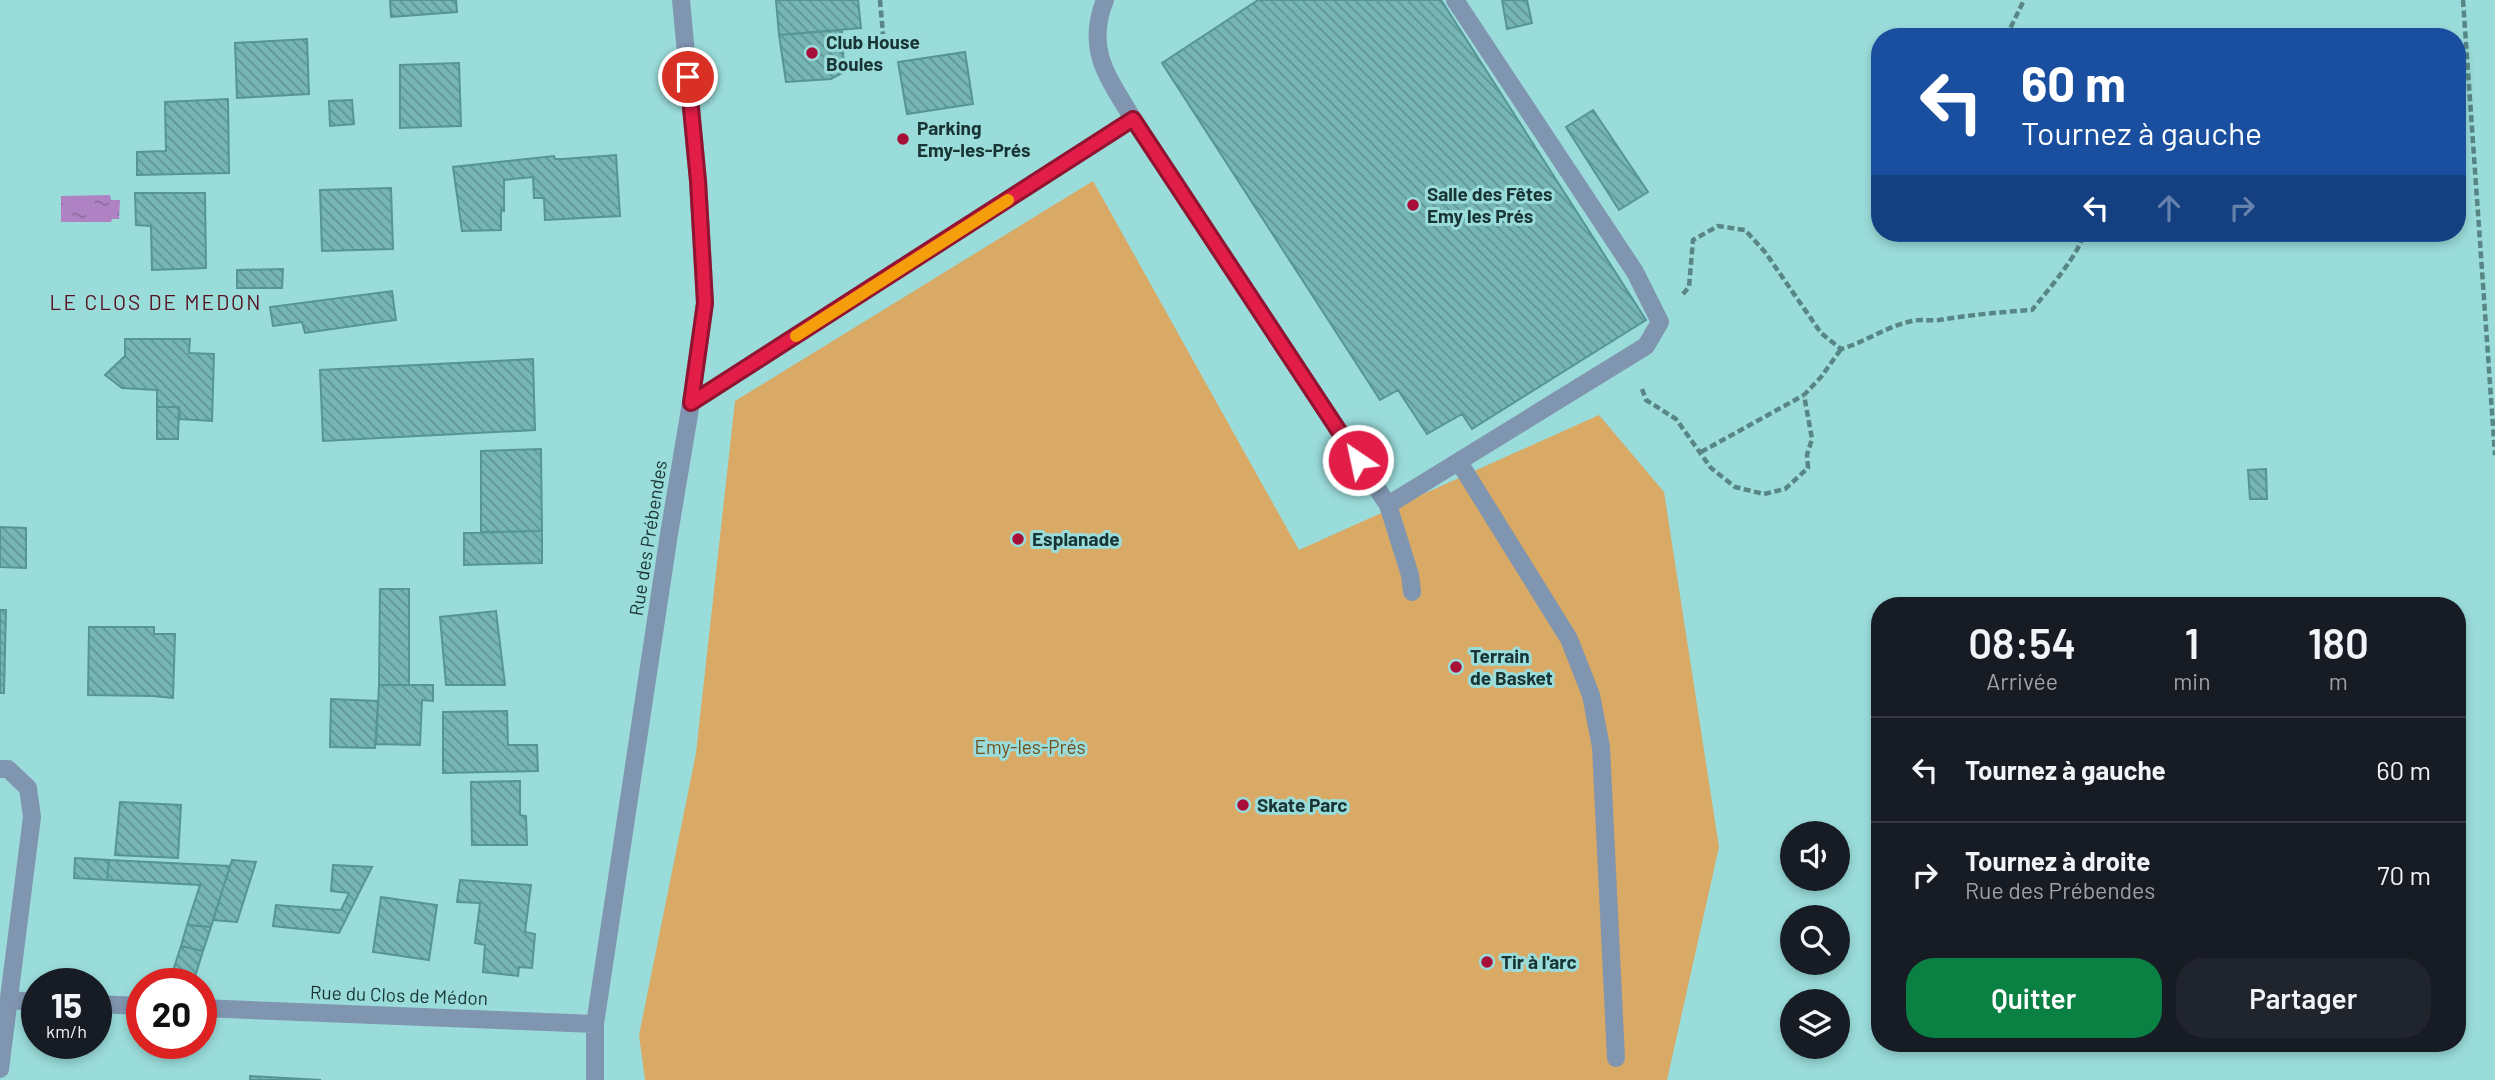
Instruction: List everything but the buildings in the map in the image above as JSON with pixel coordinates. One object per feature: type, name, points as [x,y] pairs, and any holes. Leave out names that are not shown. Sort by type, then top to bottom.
[{"type":"street","name":"Rue des Prébendes","points":[[595,1080],[595,1024],[705,303],[698,181],[681,0]]},
{"type":"street","points":[[1105,0],[1098,18],[1096,44],[1104,70],[1133,119],[1388,505],[1410,575],[1412,592]]},
{"type":"street","points":[[1388,505],[1646,346],[1660,322],[1635,272],[1455,0]]},
{"type":"street","points":[[691,403],[1133,119]]},
{"type":"street","points":[[1459,462],[1569,639],[1591,695],[1601,747],[1616,1058]]},
{"type":"street","points":[[0,769],[8,769],[28,788],[32,817],[0,1069]]},
{"type":"street","points":[[9,1000],[21,1001]]},
{"type":"street","name":"Rue du Clos de Médon","points":[[217,1009],[595,1024]]},
{"type":"path","points":[[880,0],[883,34]]},
{"type":"path","points":[[2011,28],[2024,0]]},
{"type":"path","points":[[2463,0],[2465,28]]},
{"type":"path","points":[[2466,43],[2495,455]]},
{"type":"path","points":[[1653,309],[1676,305],[1689,287],[1693,240],[1718,226],[1745,230],[1765,252],[1821,333],[1841,349]]},
{"type":"path","points":[[1701,452],[1804,395],[1841,349],[1861,344],[1891,327],[1914,320],[2032,310],[2081,242]]},
{"type":"path","points":[[1622,359],[1640,383],[1646,400],[1676,419],[1711,468],[1735,487],[1764,494],[1785,489],[1808,468],[1807,455],[1812,439],[1804,395]]},
{"type":"green space","name":"Emy-les-Prés","points":[[1093,181],[1299,550],[1599,415],[1664,492],[1719,847],[1667,1080],[645,1080],[639,1035],[696,753],[735,401]]},
{"type":"water","points":[[110,195],[111,200],[120,200],[119,219],[112,219],[111,222],[61,222],[61,196]]},
{"type":"slow traffic","points":[[796,336],[1008,200]]},
{"type":"place","name":"Club House Boules","points":[[812,53]]},
{"type":"place","name":"Parking Emy-les-Prés","points":[[903,139]]},
{"type":"place","name":"Salle des Fêtes Emy les Prés","points":[[1413,205]]},
{"type":"place","name":"Esplanade","points":[[1018,539]]},
{"type":"place","name":"Terrain de Basket","points":[[1456,667]]},
{"type":"place","name":"Skate Parc","points":[[1243,805]]},
{"type":"place","name":"Tir à l'arc","points":[[1487,962]]},
{"type":"district","name":"LE CLOS DE MEDON","points":[[156,303]]},
{"type":"route","points":[[688,77],[698,181],[705,303],[691,403],[1133,119],[1358,460]]}]
